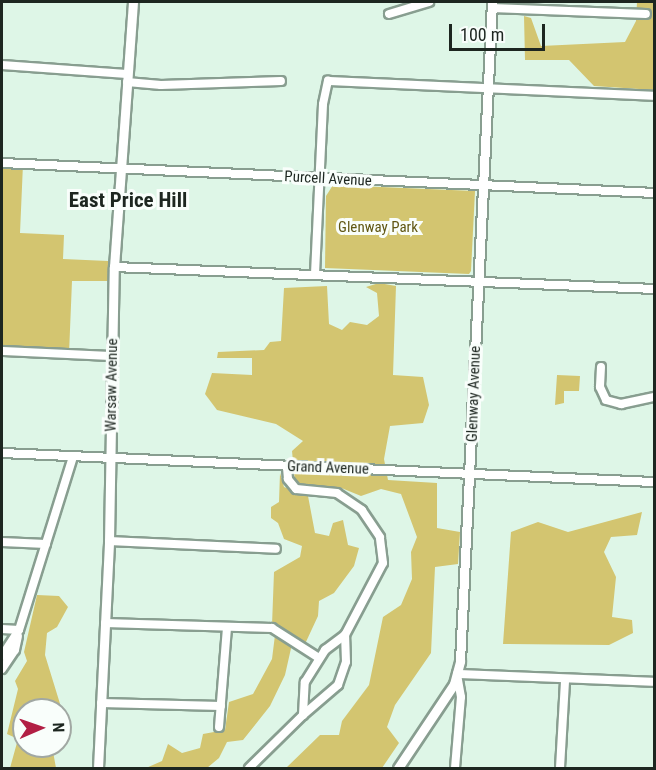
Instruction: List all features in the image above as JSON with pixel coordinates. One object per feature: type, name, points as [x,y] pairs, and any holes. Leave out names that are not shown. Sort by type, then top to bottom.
[{"type":"main road","name":"Warsaw Avenue","points":[[98,768],[109,541],[114,267],[133,2]]},
{"type":"main road","name":"Glenway Avenue","points":[[398,768],[457,674],[471,475],[492,5]]},
{"type":"street","points":[[389,14],[429,2]]},
{"type":"street","points":[[492,5],[646,14]]},
{"type":"street","points":[[2,65],[127,78],[161,85],[281,81]]},
{"type":"street","points":[[315,274],[322,104],[328,81],[654,96]]},
{"type":"street","name":"Purcell Avenue","points":[[2,163],[654,193]]},
{"type":"street","points":[[114,267],[654,289]]},
{"type":"street","points":[[2,351],[112,356]]},
{"type":"street","points":[[601,367],[600,387],[606,400],[621,404],[654,397]]},
{"type":"street","name":"Grand Avenue","points":[[2,453],[111,460],[654,482]]},
{"type":"street","points":[[2,669],[15,650],[19,630],[73,457]]},
{"type":"street","points":[[287,467],[288,479],[296,489],[328,491],[345,497],[368,517],[380,537],[384,554],[380,572],[345,635],[319,658],[303,688],[303,715]]},
{"type":"street","points":[[109,541],[276,549]]},
{"type":"street","points":[[2,542],[46,544]]},
{"type":"street","points":[[105,623],[279,630],[319,658]]},
{"type":"street","points":[[219,727],[227,627]]},
{"type":"street","points":[[2,630],[19,630]]},
{"type":"street","points":[[2,656],[19,630]]},
{"type":"street","points":[[249,768],[303,715],[338,685],[346,662],[345,635]]},
{"type":"street","points":[[456,768],[460,697],[457,674],[654,682]]},
{"type":"street","points":[[560,768],[565,680]]},
{"type":"street","points":[[101,703],[221,706]]},
{"type":"green space","points":[[637,2],[654,2],[654,90],[594,86],[569,60],[525,60],[524,16],[531,18],[541,46],[625,42],[636,21]]},
{"type":"green space","points":[[2,163],[23,164],[20,233],[64,235],[63,259],[108,261],[108,281],[72,281],[69,354],[2,351]]},
{"type":"green space","name":"Glenway Park","points":[[333,185],[475,191],[471,271],[469,274],[325,268],[326,196]]},
{"type":"green space","points":[[379,283],[396,286],[393,375],[423,377],[429,405],[423,423],[390,426],[384,459],[388,480],[437,483],[437,528],[460,532],[458,564],[435,567],[431,653],[395,705],[387,727],[399,743],[382,768],[286,768],[320,735],[339,735],[342,721],[369,685],[383,617],[401,605],[412,579],[411,552],[417,537],[401,494],[381,489],[361,496],[339,487],[309,487],[295,482],[292,451],[303,441],[276,424],[217,410],[205,394],[212,373],[252,375],[252,358],[217,358],[218,352],[264,350],[270,342],[281,341],[284,288],[327,286],[329,324],[342,330],[350,322],[367,325],[379,316],[377,293],[366,287]]},
{"type":"green space","points":[[557,375],[580,376],[579,391],[564,391],[564,403],[555,405]]},
{"type":"green space","points":[[280,473],[284,487],[308,496],[315,533],[329,536],[333,523],[343,520],[348,545],[359,548],[354,566],[334,593],[319,601],[318,616],[305,644],[272,625],[274,572],[300,557],[302,546],[284,539],[278,523],[271,518],[271,507],[279,502]]},
{"type":"green space","points":[[642,512],[637,535],[611,537],[604,552],[616,577],[612,617],[632,620],[633,633],[609,645],[503,644],[511,532],[538,522],[568,532]]},
{"type":"green space","points":[[37,595],[59,596],[68,607],[57,627],[47,633],[45,655],[58,698],[16,698],[18,689],[15,681],[27,661],[24,652]]},
{"type":"green space","points":[[275,635],[292,644],[285,675],[270,706],[243,740],[227,742],[219,758],[207,768],[146,768],[162,761],[168,744],[182,753],[200,748],[203,734],[225,730],[229,702],[253,694],[272,659]]},
{"type":"green space","points":[[12,714],[12,736],[7,734]]},
{"type":"green space","points":[[13,758],[54,758],[56,768],[10,768]]},
{"type":"district","name":"East Price Hill","points":[[128,200]]}]
